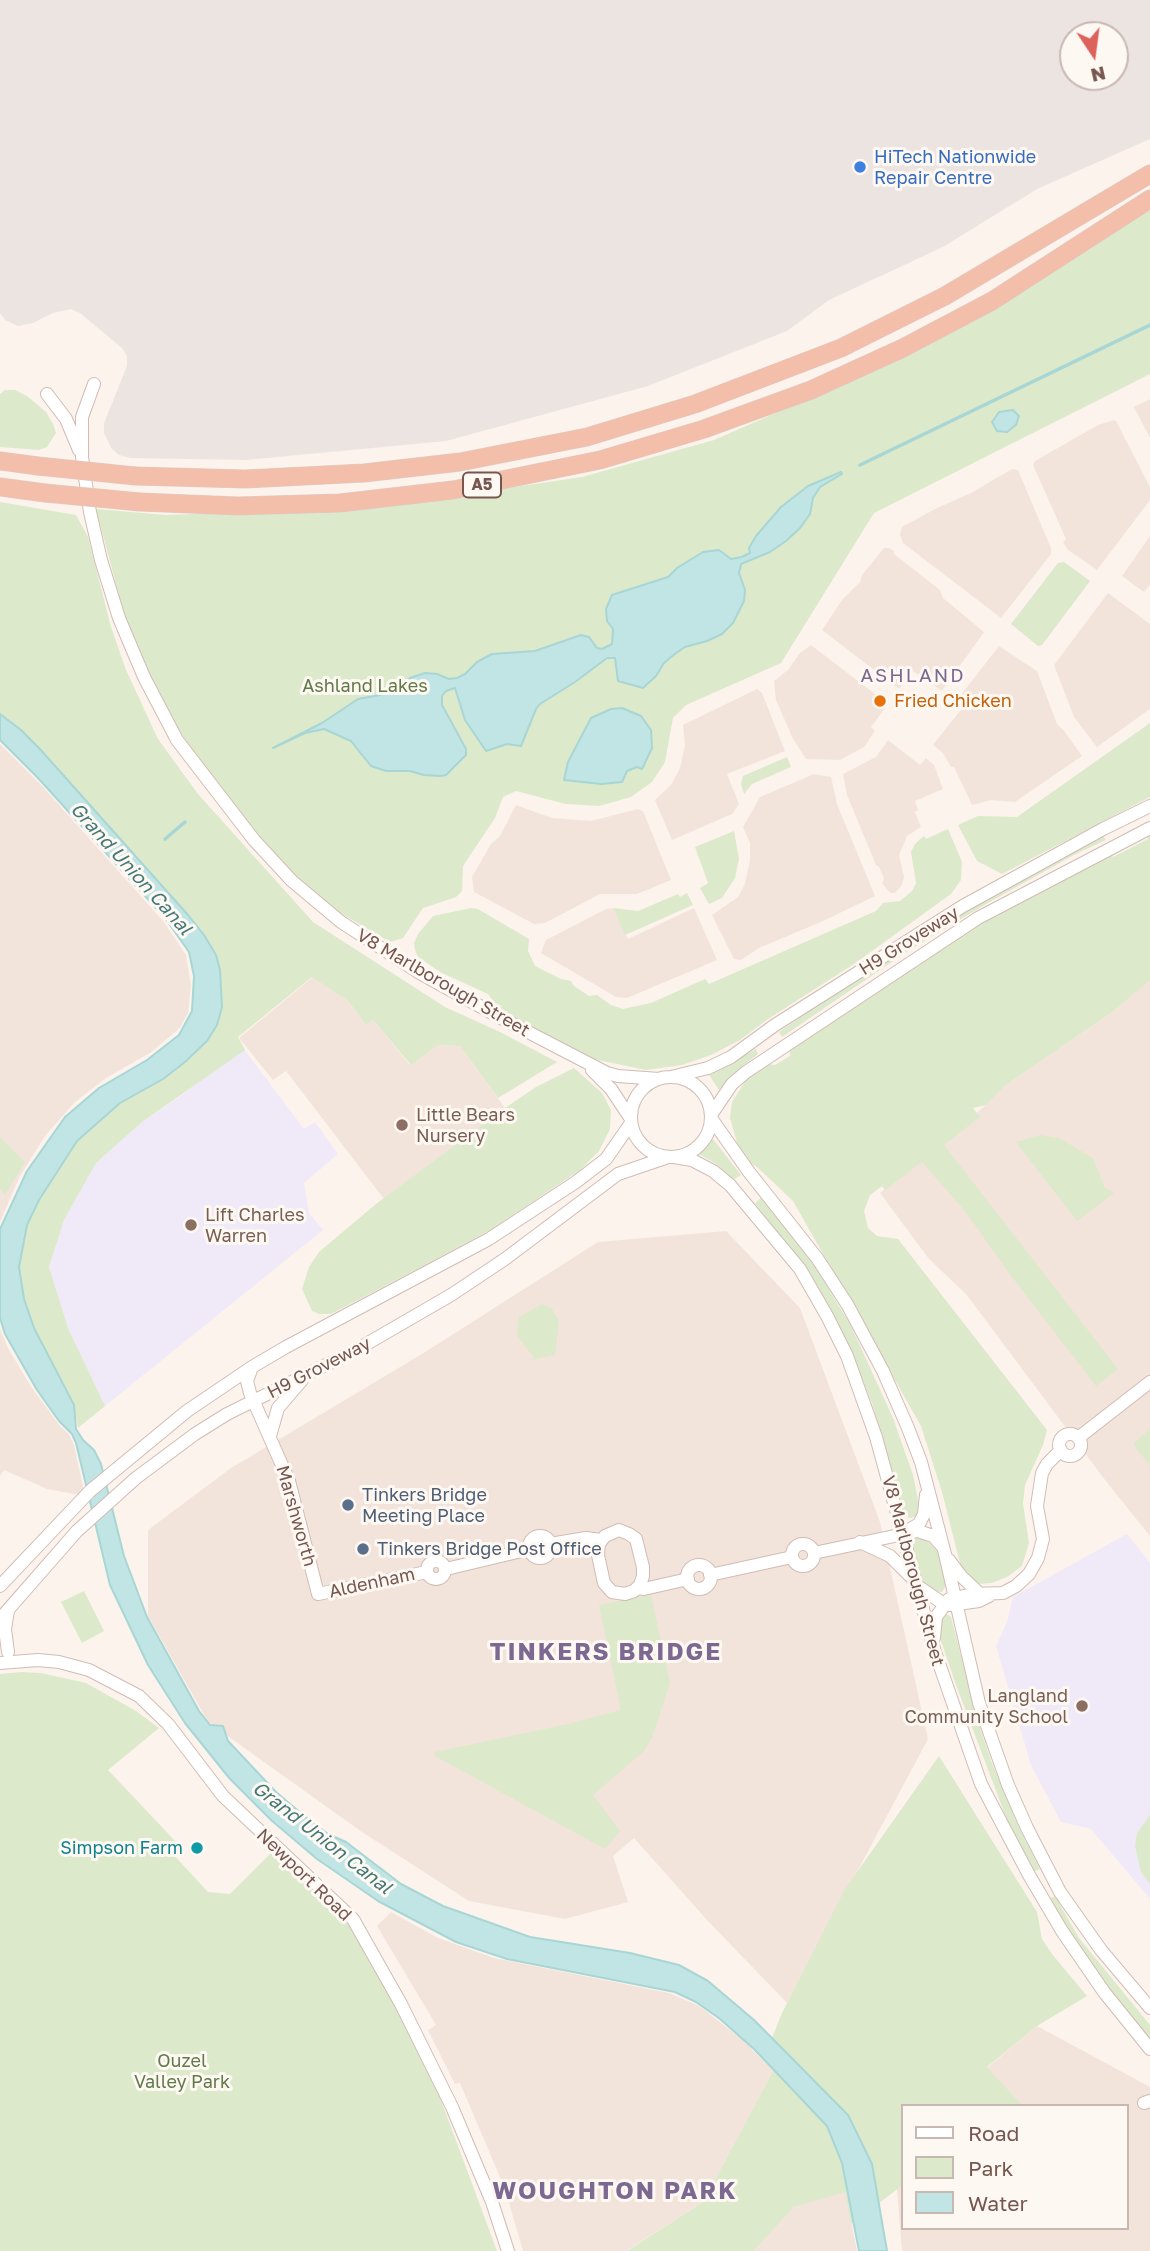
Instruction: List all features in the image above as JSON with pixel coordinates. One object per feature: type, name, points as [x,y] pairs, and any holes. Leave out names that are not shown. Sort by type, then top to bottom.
[{"type":"highway","name":"A5","points":[[0,461],[135,476],[245,479],[364,473],[460,462],[587,437],[695,404],[836,350],[945,296],[1150,174]]},
{"type":"highway","name":"A5","points":[[0,487],[140,502],[238,506],[340,503],[453,490],[600,460],[704,429],[844,376],[992,301],[1150,199]]},
{"type":"street","name":"V8 Marlborough Street","points":[[94,384],[82,417],[82,457],[90,512],[101,560],[119,618],[144,677],[177,740],[254,840],[292,881],[341,922],[418,972],[583,1062],[618,1076],[665,1078]]},
{"type":"street","name":"V8 Marlborough Street","points":[[47,394],[66,419],[82,457]]},
{"type":"street","name":"H9 Groveway","points":[[665,1078],[708,1068],[732,1057],[775,1025],[963,906],[1102,829],[1144,809]]},
{"type":"street","name":"H9 Groveway","points":[[711,1117],[732,1084],[978,918],[1149,828]]},
{"type":"street","name":"V8 Marlborough Street","points":[[583,1062],[611,1089],[631,1121]]},
{"type":"street","points":[[665,1078],[681,1078],[698,1088],[709,1105],[711,1117],[706,1137],[684,1155],[671,1157],[655,1154],[644,1147],[636,1136],[631,1121],[632,1109],[641,1090],[665,1078]]},
{"type":"street","name":"V8 Marlborough Street","points":[[711,1117],[749,1172],[817,1258],[871,1347],[908,1428],[927,1485],[944,1550],[952,1602],[972,1675],[992,1743],[1027,1828],[1060,1892],[1101,1950],[1150,2008]]},
{"type":"street","name":"H9 Groveway","points":[[0,1586],[90,1491],[161,1430],[255,1365],[489,1239],[576,1182],[606,1159],[631,1121]]},
{"type":"street","name":"V8 Marlborough Street","points":[[671,1157],[692,1160],[713,1171],[747,1204],[800,1269],[847,1356],[876,1437],[934,1649],[981,1784],[1044,1902],[1104,1992],[1150,2049]]},
{"type":"street","name":"H9 Groveway","points":[[4,1615],[77,1531],[136,1478],[195,1434],[252,1397],[282,1392],[314,1371],[408,1321],[505,1259],[618,1174],[671,1157]]},
{"type":"street","points":[[252,1397],[247,1381],[255,1365]]},
{"type":"street","points":[[860,1542],[890,1556],[915,1583],[952,1602],[979,1601],[986,1594],[1016,1586],[1034,1566],[1042,1539],[1037,1506],[1040,1481],[1047,1464],[1061,1450],[1059,1444],[1063,1437],[1073,1435],[1078,1438],[1150,1382]]},
{"type":"street","points":[[216,1391],[235,1388],[252,1397]]},
{"type":"street","points":[[270,1436],[282,1392]]},
{"type":"street","name":"Marshworth","points":[[252,1397],[297,1504],[318,1594]]},
{"type":"street","points":[[903,1533],[919,1524],[924,1514],[927,1485]]},
{"type":"street","points":[[638,1588],[643,1576],[636,1539],[619,1530],[611,1532],[601,1540],[598,1555],[604,1583],[612,1592],[625,1594],[638,1588],[688,1579],[688,1572],[697,1566],[704,1566],[710,1575],[792,1557],[794,1549],[801,1544],[809,1546],[814,1553],[903,1533],[926,1532],[944,1550],[961,1576],[986,1594]]},
{"type":"street","name":"Aldenham","points":[[318,1594],[427,1572],[432,1579],[438,1580],[443,1577],[446,1569],[530,1549],[532,1541],[539,1537],[547,1539],[551,1544],[586,1538],[601,1540]]},
{"type":"street","points":[[934,1649],[936,1616],[952,1602]]},
{"type":"street","points":[[4,1615],[8,1653]]},
{"type":"street","name":"Newport Road","points":[[0,1663],[8,1653],[59,1662],[89,1670],[139,1696],[168,1724],[223,1796],[353,1919],[401,2004],[452,2107],[492,2203],[508,2251]]},
{"type":"shaded area","points":[[0,0],[1150,0],[1150,139],[1037,189],[943,247],[829,300],[787,331],[648,386],[446,441],[246,460],[131,458],[119,455],[112,449],[104,433],[104,423],[127,366],[127,356],[122,348],[80,313],[71,309],[18,326],[5,320],[0,313]]},
{"type":"shaded area","points":[[1150,399],[1150,438],[1134,407]]},
{"type":"shaded area","points":[[1114,420],[1150,487],[1150,500],[1097,570],[1068,550],[1063,542],[1066,539],[1033,465],[1035,461],[1098,425]]},
{"type":"shaded area","points":[[1012,469],[1018,470],[1051,548],[1051,554],[1001,618],[903,543],[900,535],[902,527],[971,493]]},
{"type":"shaded area","points":[[1150,536],[1150,585],[1144,592],[1122,576]]},
{"type":"shaded area","points":[[884,548],[894,551],[894,554],[940,590],[943,598],[984,632],[942,691],[913,671],[899,689],[822,630],[842,600],[860,582],[862,575]]},
{"type":"shaded area","points":[[1108,593],[1150,624],[1150,709],[1097,747],[1074,717],[1054,665]]},
{"type":"shaded area","points":[[811,645],[888,704],[871,727],[875,731],[864,747],[840,760],[806,759],[793,739],[776,700],[774,681]]},
{"type":"shaded area","points":[[999,646],[1037,671],[1057,724],[1082,756],[1015,802],[991,800],[972,805],[954,767],[951,767],[943,753],[933,745],[963,707],[957,700]]},
{"type":"shaded area","points":[[757,689],[762,693],[785,751],[727,774],[739,804],[732,814],[672,840],[655,800],[671,785],[680,768],[685,745],[683,725]]},
{"type":"shaded area","points":[[888,740],[920,765],[926,758],[934,765],[943,789],[915,801],[918,810],[915,812],[921,827],[907,836],[899,855],[904,877],[902,885],[895,893],[890,893],[882,883],[884,878],[847,795],[843,774],[876,757]]},
{"type":"shaded area","points":[[0,744],[42,786],[164,922],[186,955],[191,985],[188,1013],[180,1028],[150,1053],[106,1078],[75,1102],[45,1136],[20,1176],[0,1222]]},
{"type":"shaded area","points":[[814,774],[831,777],[837,804],[875,896],[759,948],[741,960],[734,959],[712,915],[738,897],[745,884],[750,843],[743,827],[760,797]]},
{"type":"shaded area","points":[[516,805],[552,818],[591,821],[638,809],[643,811],[671,880],[637,894],[600,894],[545,923],[534,924],[474,892],[472,877],[491,844],[500,836]]},
{"type":"shaded area","points":[[613,908],[628,939],[694,908],[717,960],[627,998],[616,997],[541,953],[546,940],[606,909]]},
{"type":"shaded area","points":[[313,977],[348,1001],[366,1025],[373,1020],[410,1065],[438,1045],[460,1046],[505,1108],[384,1199],[286,1071],[273,1080],[239,1038]]},
{"type":"shaded area","points":[[1150,979],[1150,1536],[966,1294],[929,1259],[880,1193],[986,1105],[1006,1085],[1111,1013]]},
{"type":"shaded area","name":"Lift Charles Warren","points":[[243,1048],[304,1129],[315,1122],[338,1154],[304,1183],[309,1213],[323,1230],[105,1406],[68,1328],[49,1267],[64,1220],[96,1163],[142,1122]]},
{"type":"shaded area","points":[[726,1231],[800,1308],[880,1522],[928,1739],[787,2003],[707,1920],[634,1838],[613,1856],[628,1902],[565,1919],[469,1901],[362,1832],[208,1722],[148,1616],[148,1530],[231,1468],[422,1354],[598,1242]]},
{"type":"shaded area","points":[[0,1329],[30,1385],[69,1434],[85,1496],[47,1489],[4,1470],[0,1476]]},
{"type":"shaded area","name":"Langland Community School","points":[[1127,1534],[1150,1563],[1150,1899],[1091,1829],[1061,1822],[1031,1765],[996,1646],[1007,1622],[1013,1597]]},
{"type":"shaded area","points":[[391,1912],[438,1938],[494,1958],[669,1993],[699,2006],[743,2040],[773,2071],[703,2202],[626,2251],[523,2251],[505,2189],[460,2083],[455,2084],[428,2030],[436,2025],[377,1926]]},
{"type":"shaded area","points":[[1037,2026],[1150,2087],[1150,2251],[902,2251],[897,2189],[902,2186],[902,2230],[1129,2230],[1129,2104],[1021,2104],[987,2068]]},
{"type":"shaded area","points":[[845,2191],[857,2251],[754,2251],[794,2207]]},
{"type":"green space","name":"Ashland Lakes","points":[[1150,209],[1150,374],[874,513],[781,663],[686,705],[673,718],[665,762],[652,782],[631,797],[599,806],[566,804],[516,791],[503,797],[495,818],[463,866],[462,891],[456,897],[423,908],[403,938],[390,942],[337,911],[295,875],[256,835],[200,764],[159,696],[124,614],[96,509],[166,515],[339,509],[454,496],[582,477],[714,440],[920,350],[1008,300]]},
{"type":"green space","points":[[5,390],[15,390],[27,396],[46,412],[56,433],[47,447],[39,450],[0,447],[0,394]]},
{"type":"green space","points":[[0,502],[76,515],[88,537],[111,627],[126,670],[158,739],[198,794],[313,922],[445,1007],[557,1062],[498,1098],[460,1046],[438,1045],[411,1065],[373,1020],[366,1025],[348,1001],[312,977],[238,1037],[245,1050],[142,1122],[96,1163],[64,1220],[49,1267],[68,1328],[105,1406],[78,1428],[74,1405],[34,1328],[24,1299],[19,1267],[27,1225],[39,1200],[77,1141],[120,1103],[163,1079],[207,1041],[222,1007],[222,991],[220,970],[188,915],[39,748],[0,714]]},
{"type":"green space","points":[[1064,562],[1090,581],[1042,645],[1038,646],[1011,624],[1058,563]]},
{"type":"green space","points":[[1150,723],[1150,797],[1002,874],[977,861],[958,825],[978,816],[1017,817]]},
{"type":"green space","points":[[787,757],[791,767],[752,784],[744,794],[741,784],[743,776]]},
{"type":"green space","points":[[948,829],[962,862],[961,880],[951,894],[854,964],[740,1040],[711,1055],[682,1065],[646,1070],[588,1058],[501,1011],[488,994],[440,972],[418,957],[415,950],[414,943],[418,934],[433,916],[478,909],[529,939],[528,951],[535,966],[571,981],[589,996],[597,995],[611,1005],[623,1009],[651,1003],[705,979],[709,984],[876,911],[883,903],[900,901],[912,891],[916,883],[911,852],[915,844],[924,836],[926,839]]},
{"type":"green space","points":[[734,831],[739,859],[735,878],[722,898],[709,904],[700,888],[708,883],[695,847]]},
{"type":"green space","points":[[1150,833],[1150,980],[1111,1013],[1006,1085],[986,1105],[973,1108],[980,1117],[944,1145],[1118,1369],[1096,1386],[965,1211],[922,1162],[885,1190],[882,1186],[870,1195],[864,1211],[868,1228],[877,1236],[898,1239],[1047,1430],[1025,1485],[1023,1504],[1029,1543],[1022,1566],[1007,1577],[992,1583],[977,1584],[961,1567],[942,1492],[921,1426],[793,1201],[749,1162],[738,1146],[730,1118],[732,1102],[746,1080],[768,1064],[775,1065],[790,1056],[790,1048],[974,927],[1110,852],[1113,857],[1148,839],[1147,834]]},
{"type":"green space","points":[[1103,836],[1106,840],[986,904],[905,953],[782,1037],[779,1032],[830,996],[966,910]]},
{"type":"green space","points":[[687,893],[693,905],[625,935],[613,908],[638,911],[678,894],[680,897]]},
{"type":"green space","points":[[756,1049],[758,1054],[719,1090],[709,1075]]},
{"type":"green space","points":[[574,1068],[602,1093],[611,1110],[610,1129],[599,1151],[580,1170],[492,1229],[423,1266],[331,1314],[312,1311],[302,1289],[309,1267],[319,1252],[376,1204],[505,1108],[536,1087]]},
{"type":"green space","points":[[1040,1135],[1059,1138],[1093,1158],[1105,1188],[1114,1193],[1077,1221],[1016,1142]]},
{"type":"green space","points":[[0,1137],[25,1162],[5,1195],[0,1189]]},
{"type":"green space","points":[[713,1139],[741,1175],[733,1180],[715,1163],[699,1154]]},
{"type":"green space","points":[[761,1198],[807,1253],[851,1326],[893,1418],[913,1475],[919,1505],[918,1514],[912,1518],[906,1517],[904,1512],[872,1403],[851,1351],[802,1265],[755,1203]]},
{"type":"green space","points":[[542,1304],[551,1308],[559,1321],[555,1355],[531,1360],[534,1357],[517,1336],[519,1317]]},
{"type":"green space","points":[[1150,1429],[1150,1466],[1133,1444]]},
{"type":"green space","points":[[917,1537],[925,1539],[938,1552],[946,1586],[942,1592],[934,1591],[922,1583],[911,1543]]},
{"type":"green space","points":[[84,1591],[104,1631],[82,1643],[61,1602]]},
{"type":"green space","points":[[651,1595],[670,1683],[653,1735],[645,1750],[593,1795],[620,1831],[605,1849],[435,1756],[435,1752],[621,1710],[599,1605]]},
{"type":"green space","points":[[945,1613],[951,1617],[977,1719],[993,1766],[1040,1869],[1033,1872],[1009,1825],[956,1685],[938,1632],[938,1625]]},
{"type":"green space","name":"Ouzel Valley Park","points":[[41,1673],[86,1683],[136,1711],[159,1728],[108,1770],[178,1844],[171,1852],[208,1892],[230,1894],[271,1853],[349,1925],[410,2032],[438,2092],[497,2251],[0,2251],[0,1674]]},
{"type":"green space","points":[[939,1756],[1037,1912],[1042,1939],[1087,1996],[1037,2026],[987,2067],[1021,2104],[902,2104],[902,2186],[851,2224],[845,2192],[794,2207],[754,2251],[627,2251],[703,2202],[773,2071],[772,2038],[845,1889]]},
{"type":"green space","points":[[1150,1815],[1150,1884],[1141,1872],[1135,1846],[1137,1833]]},
{"type":"green space","points":[[1055,1896],[1079,1938],[1150,2025],[1150,2039],[1088,1963],[1048,1899]]},
{"type":"water","points":[[1013,410],[1019,416],[1016,425],[1007,432],[997,431],[992,422],[999,412]]},
{"type":"water","points":[[841,472],[842,474],[820,487],[813,498],[810,514],[786,541],[770,552],[741,564],[739,573],[745,590],[744,601],[733,623],[722,634],[685,647],[676,653],[643,688],[618,681],[615,658],[607,658],[540,704],[521,746],[507,744],[486,751],[465,720],[455,688],[446,691],[442,696],[442,705],[466,749],[466,755],[446,775],[441,776],[410,771],[386,771],[371,766],[351,741],[324,729],[305,733],[273,748],[322,723],[358,699],[380,695],[425,673],[449,679],[457,678],[492,654],[535,651],[581,635],[589,637],[597,648],[602,649],[612,644],[613,629],[607,621],[606,609],[612,595],[668,577],[703,552],[719,550],[731,559],[750,553],[749,548],[756,536],[781,507],[808,486]]},
{"type":"water","points":[[622,708],[641,716],[651,730],[652,748],[642,769],[637,767],[627,771],[622,782],[601,784],[564,780],[568,762],[591,718],[611,709]]},
{"type":"water","name":"Grand Union Canal","points":[[0,714],[39,748],[188,915],[216,955],[220,970],[222,1007],[217,1025],[207,1041],[163,1079],[120,1103],[77,1141],[39,1200],[27,1225],[19,1267],[24,1299],[34,1328],[74,1405],[76,1429],[94,1450],[101,1464],[124,1556],[147,1617],[199,1711],[210,1725],[223,1726],[228,1741],[276,1792],[328,1834],[346,1842],[401,1884],[443,1906],[530,1937],[630,1953],[679,1965],[708,1981],[754,2020],[848,2115],[872,2164],[887,2251],[859,2251],[842,2163],[827,2126],[754,2049],[720,2019],[696,2002],[675,1992],[507,1959],[456,1942],[378,1901],[317,1859],[271,1820],[230,1779],[185,1723],[148,1665],[110,1585],[76,1443],[72,1434],[37,1390],[5,1334],[0,1318],[0,1229],[27,1171],[65,1117],[99,1088],[147,1060],[179,1035],[192,1011],[194,976],[189,952],[165,918],[0,740]]},
{"type":"waterway","points":[[860,465],[1150,325]]},
{"type":"waterway","points":[[165,839],[185,822]]},
{"type":"place","name":"HiTech Nationwide Repair Centre","points":[[860,167]]},
{"type":"place","name":"Fried Chicken","points":[[880,701]]},
{"type":"place","name":"Little Bears Nursery","points":[[402,1125]]},
{"type":"place","name":"Lift Charles Warren","points":[[191,1225]]},
{"type":"place","name":"Tinkers Bridge Meeting Place","points":[[348,1505]]},
{"type":"place","name":"Tinkers Bridge Post Office","points":[[363,1549]]},
{"type":"place","name":"Langland Community School","points":[[1082,1706]]},
{"type":"place","name":"Simpson Farm","points":[[197,1848]]},
{"type":"district","name":"ASHLAND","points":[[913,676]]},
{"type":"district","name":"TINKERS BRIDGE","points":[[606,1652]]},
{"type":"district","name":"WOUGHTON PARK","points":[[615,2191]]}]
